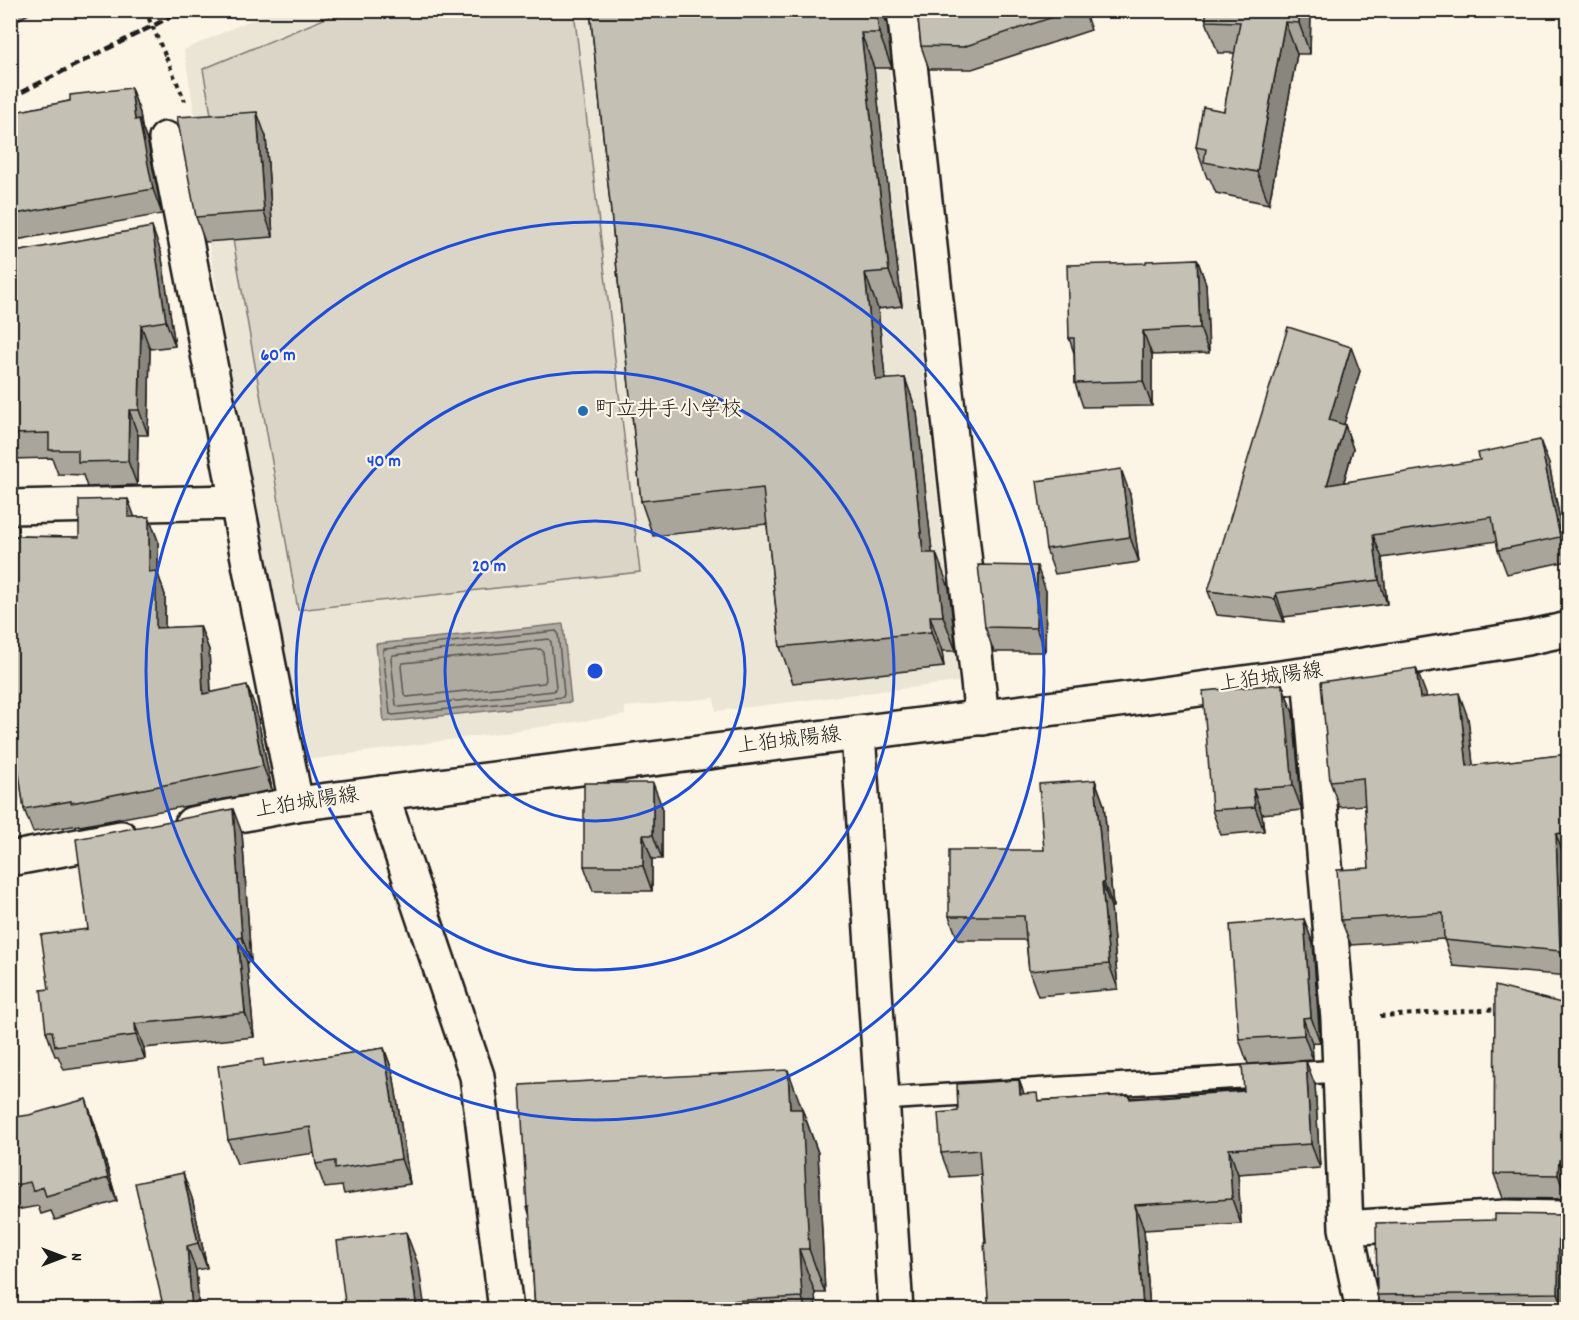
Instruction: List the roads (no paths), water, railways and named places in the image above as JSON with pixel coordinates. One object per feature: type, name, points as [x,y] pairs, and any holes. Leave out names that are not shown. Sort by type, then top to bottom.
[{"type":"street","points":[[904,10],[982,717]]},
{"type":"street","points":[[166,139],[172,231],[236,502],[296,804]]},
{"type":"street","points":[[10,507],[236,502]]},
{"type":"street","name":"上狛城陽線","points":[[10,859],[296,804],[1309,674],[1569,629]]},
{"type":"street","points":[[1309,674],[1338,1019],[1346,1228],[1363,1310]]},
{"type":"street","points":[[858,733],[896,1310]]},
{"type":"street","points":[[381,793],[477,1076],[506,1310]]},
{"type":"street","points":[[1346,1228],[1504,1217],[1569,1218]]},
{"type":"lane","points":[[882,1099],[1339,1071]]},
{"type":"water","points":[[563,624],[571,702],[384,722],[376,644]]},
{"type":"railway","points":[[10,98],[184,10]]},
{"type":"place","name":"町立井手小学校","points":[[583,411]]}]
